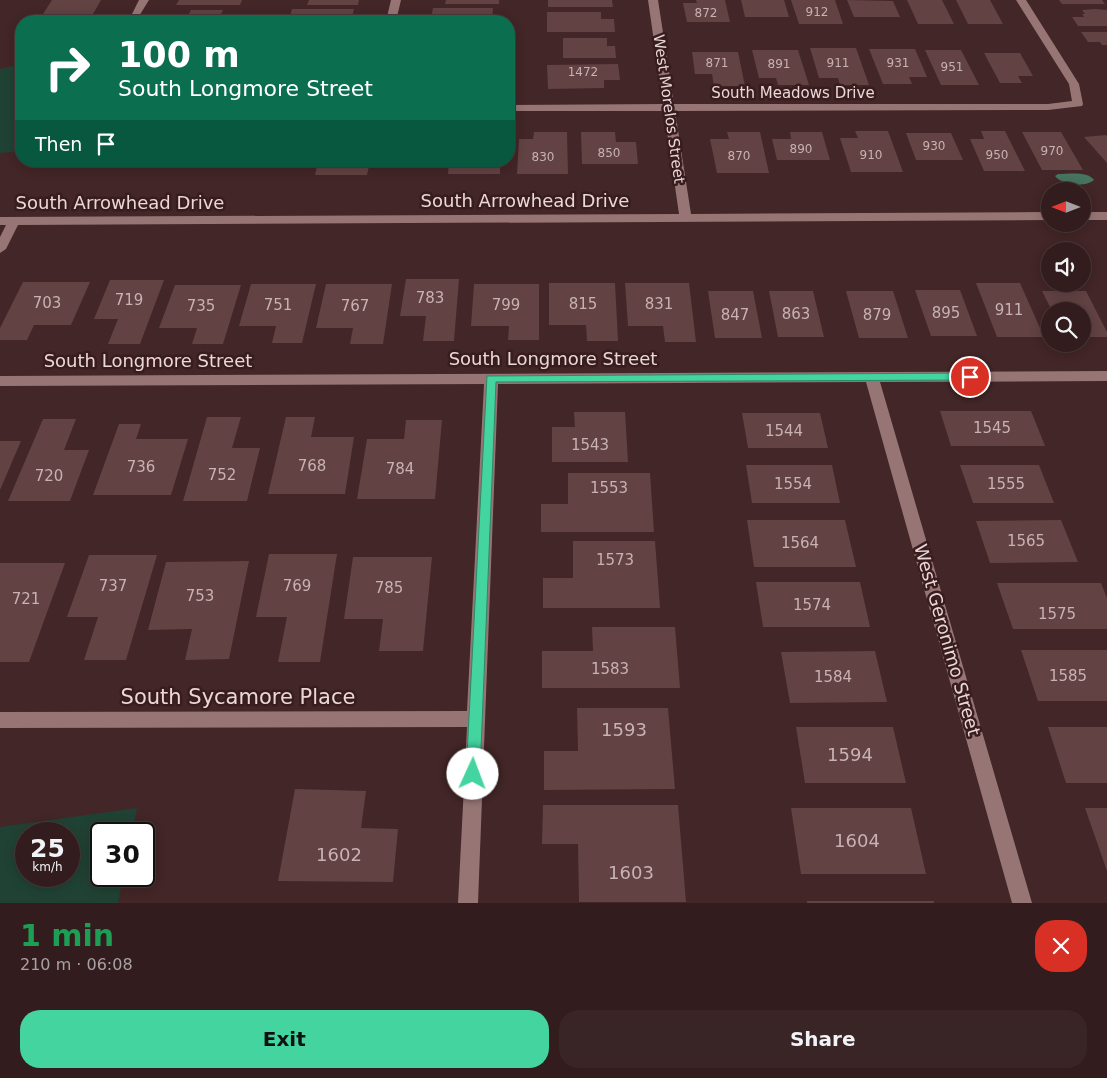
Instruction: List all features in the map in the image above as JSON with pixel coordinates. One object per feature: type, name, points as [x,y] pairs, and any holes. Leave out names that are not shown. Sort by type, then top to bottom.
[{"type":"street","points":[[136,15],[144,0]]},
{"type":"street","points":[[392,15],[396,0]]},
{"type":"street","name":"West Morelos Street","points":[[653,0],[685,217]]},
{"type":"street","name":"South Meadows Drive","points":[[515,108],[1048,107],[1078,104],[1074,84],[1021,0]]},
{"type":"street","name":"South Arrowhead Drive","points":[[0,221],[1041,216]]},
{"type":"street","points":[[1091,216],[1107,216]]},
{"type":"street","points":[[0,248],[14,221]]},
{"type":"street","name":"South Longmore Street","points":[[0,380],[1107,376]]},
{"type":"street","name":"West Geronimo Street","points":[[872,377],[1022,903]]},
{"type":"street","points":[[468,903],[491,378]]},
{"type":"street","name":"South Sycamore Place","points":[[0,720],[475,719]]},
{"type":"shaded area","points":[[15,65],[15,152],[0,153],[0,69]]},
{"type":"shaded area","points":[[1058,174],[1083,174],[1094,180],[1090,182],[1063,182],[1055,176]]},
{"type":"shaded area","points":[[137,808],[134,822],[90,822],[90,887],[121,887],[118,903],[0,903],[0,827],[15,825],[15,887],[80,887],[80,822],[36,822]]},
{"type":"building","points":[[52,0],[101,0],[93,14],[43,14]]},
{"type":"building","points":[[179,0],[242,0],[240,5],[176,5]]},
{"type":"building","points":[[309,0],[359,0],[358,5],[307,5]]},
{"type":"building","points":[[446,0],[499,0],[499,4],[445,4]]},
{"type":"building","points":[[548,0],[612,0],[613,7],[548,7]]},
{"type":"building","points":[[696,0],[725,0],[730,22],[687,22],[683,3],[697,3]]},
{"type":"building","points":[[741,0],[784,0],[789,17],[745,17]]},
{"type":"building","points":[[791,0],[835,0],[843,24],[799,24]]},
{"type":"building","points":[[847,0],[893,1],[900,17],[854,17]]},
{"type":"building","points":[[907,0],[942,0],[954,24],[918,24]]},
{"type":"building","points":[[956,0],[990,0],[1003,24],[968,24]]},
{"type":"building","points":[[1059,0],[1102,0],[1105,4],[1062,4]]},
{"type":"building","points":[[433,8],[493,8],[492,15],[432,15]]},
{"type":"building","points":[[292,9],[354,9],[352,15],[290,15]]},
{"type":"building","points":[[191,10],[223,10],[221,15],[188,15]]},
{"type":"building","points":[[1082,10],[1107,10],[1107,26],[1078,26],[1072,17],[1084,17],[1082,14],[1085,14]]},
{"type":"building","points":[[547,12],[601,12],[601,19],[614,19],[615,32],[547,32]]},
{"type":"building","points":[[1081,32],[1107,32],[1107,45],[1102,45],[1100,42],[1088,42]]},
{"type":"building","points":[[563,38],[607,38],[607,46],[615,46],[616,58],[563,58]]},
{"type":"building","points":[[810,48],[856,48],[869,85],[840,85],[838,78],[819,78]]},
{"type":"building","points":[[869,49],[915,49],[927,77],[909,77],[912,84],[883,84]]},
{"type":"building","points":[[752,50],[798,50],[809,85],[778,85],[776,78],[759,78]]},
{"type":"building","points":[[925,50],[961,50],[979,85],[941,85]]},
{"type":"building","points":[[692,52],[738,52],[745,86],[714,86],[712,74],[695,74]]},
{"type":"building","points":[[984,53],[1020,53],[1033,76],[1018,76],[1022,83],[1000,83]]},
{"type":"building","points":[[618,64],[620,80],[604,80],[604,88],[548,89],[547,65]]},
{"type":"building","points":[[855,131],[888,131],[903,172],[851,172],[840,138],[858,138]]},
{"type":"building","points":[[981,131],[1005,131],[1025,171],[984,171],[970,139],[984,139]]},
{"type":"building","points":[[534,132],[567,132],[568,174],[517,174],[519,139],[533,139]]},
{"type":"building","points":[[581,132],[615,132],[616,142],[636,142],[638,164],[582,164]]},
{"type":"building","points":[[727,132],[760,132],[769,173],[717,173],[710,139],[729,139]]},
{"type":"building","points":[[790,132],[822,132],[830,160],[777,160],[772,139],[791,139]]},
{"type":"building","points":[[1022,132],[1061,132],[1083,170],[1042,170]]},
{"type":"building","points":[[906,133],[951,133],[963,160],[916,160]]},
{"type":"building","points":[[1107,136],[1107,163],[1084,137]]},
{"type":"building","points":[[317,167],[369,167],[367,175],[315,175]]},
{"type":"building","points":[[449,167],[500,167],[500,174],[448,174]]},
{"type":"building","points":[[406,279],[459,279],[454,341],[423,341],[426,316],[400,316]]},
{"type":"building","points":[[110,280],[164,280],[140,344],[108,344],[118,319],[94,319]]},
{"type":"building","points":[[23,282],[90,282],[71,325],[34,325],[27,340],[0,340],[0,328]]},
{"type":"building","points":[[549,283],[615,283],[618,341],[587,341],[586,325],[549,325]]},
{"type":"building","points":[[625,283],[689,283],[696,342],[665,342],[663,326],[628,326]]},
{"type":"building","points":[[976,283],[1020,283],[1041,330],[1041,337],[997,337]]},
{"type":"building","points":[[251,284],[316,284],[302,343],[272,343],[276,326],[239,326]]},
{"type":"building","points":[[326,284],[392,284],[383,344],[350,344],[353,328],[316,328]]},
{"type":"building","points":[[474,284],[539,284],[539,340],[508,340],[509,326],[471,326]]},
{"type":"building","points":[[175,285],[241,285],[223,344],[192,344],[197,328],[159,328]]},
{"type":"building","points":[[915,290],[960,290],[977,336],[931,336]]},
{"type":"building","points":[[708,291],[753,291],[762,338],[715,338]]},
{"type":"building","points":[[769,291],[813,291],[824,337],[778,337]]},
{"type":"building","points":[[846,291],[893,291],[908,338],[859,338]]},
{"type":"building","points":[[1042,292],[1087,292],[1107,332],[1107,337],[1091,337],[1091,302],[1048,302]]},
{"type":"building","points":[[940,411],[1031,411],[1045,446],[951,446]]},
{"type":"building","points":[[574,412],[625,412],[628,462],[552,462],[552,427],[575,427]]},
{"type":"building","points":[[742,413],[820,413],[828,448],[748,448]]},
{"type":"building","points":[[207,417],[241,417],[232,448],[260,448],[247,501],[183,501]]},
{"type":"building","points":[[286,417],[315,417],[311,437],[354,437],[345,494],[268,494]]},
{"type":"building","points":[[43,419],[76,419],[64,450],[89,450],[70,501],[8,501]]},
{"type":"building","points":[[406,420],[442,420],[435,499],[357,499],[367,439],[404,439]]},
{"type":"building","points":[[119,424],[141,424],[136,439],[188,439],[171,495],[93,495]]},
{"type":"building","points":[[0,441],[21,441],[0,490]]},
{"type":"building","points":[[746,465],[832,465],[840,503],[752,503]]},
{"type":"building","points":[[960,465],[1039,465],[1054,503],[973,503]]},
{"type":"building","points":[[568,473],[650,473],[654,532],[541,532],[541,504],[568,504]]},
{"type":"building","points":[[747,520],[845,520],[856,567],[754,567]]},
{"type":"building","points":[[1061,520],[1078,562],[990,563],[976,521]]},
{"type":"building","points":[[573,541],[655,541],[660,608],[543,608],[543,578],[573,578]]},
{"type":"building","points":[[269,554],[337,554],[320,662],[278,662],[287,617],[256,617]]},
{"type":"building","points":[[89,555],[157,555],[126,660],[84,660],[98,617],[67,617]]},
{"type":"building","points":[[353,557],[432,557],[423,651],[379,651],[383,619],[344,619]]},
{"type":"building","points":[[249,561],[229,659],[185,660],[192,629],[148,630],[166,562]]},
{"type":"building","points":[[0,563],[65,563],[29,662],[0,662]]},
{"type":"building","points":[[756,582],[860,582],[870,627],[763,627]]},
{"type":"building","points":[[997,583],[1101,583],[1107,598],[1107,629],[1013,629]]},
{"type":"building","points":[[592,627],[675,627],[680,688],[542,688],[542,651],[593,651]]},
{"type":"building","points":[[1021,650],[1107,650],[1107,701],[1038,701]]},
{"type":"building","points":[[875,651],[887,702],[790,703],[781,652]]},
{"type":"building","points":[[577,708],[668,708],[675,789],[544,790],[544,751],[578,751]]},
{"type":"building","points":[[796,727],[893,727],[906,783],[805,783]]},
{"type":"building","points":[[1048,727],[1107,727],[1107,783],[1066,783]]},
{"type":"building","points":[[295,789],[366,791],[361,828],[398,829],[393,882],[278,881]]},
{"type":"building","points":[[543,805],[678,805],[686,902],[579,902],[578,844],[542,844]]},
{"type":"building","points":[[791,808],[911,808],[926,874],[801,874]]},
{"type":"building","points":[[1085,808],[1107,808],[1107,871]]},
{"type":"building","points":[[807,901],[934,901],[934,903],[807,903]]},
{"type":"route","points":[[473,774],[491,378],[970,377]]}]
